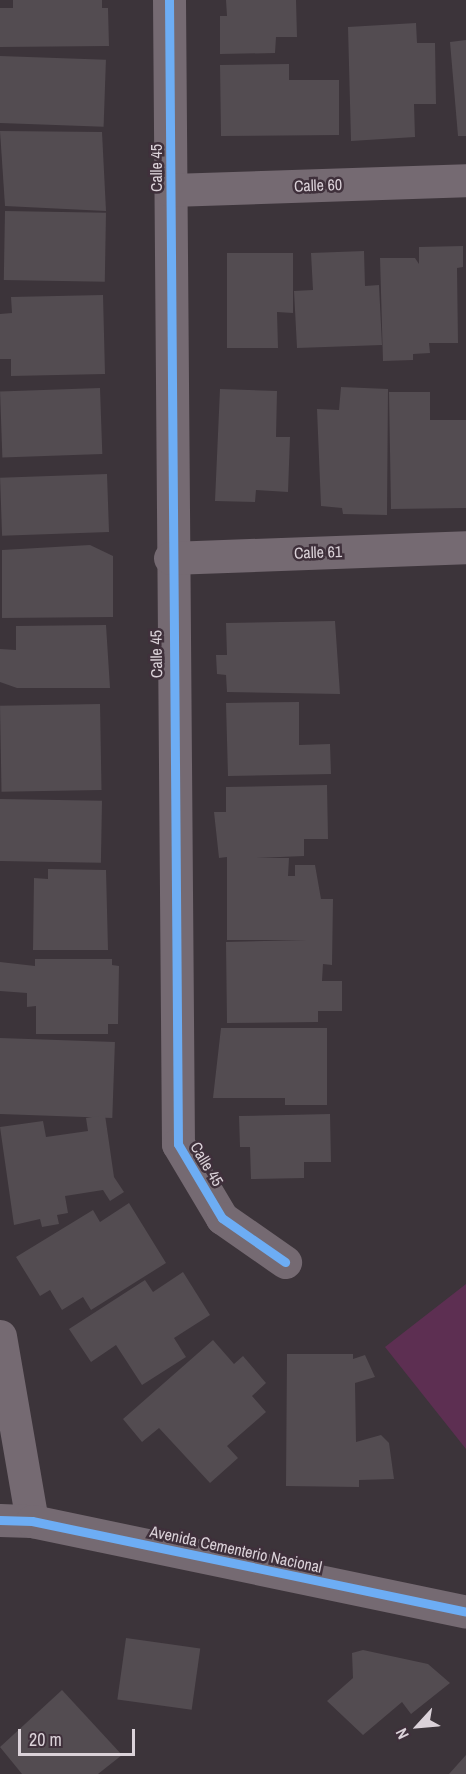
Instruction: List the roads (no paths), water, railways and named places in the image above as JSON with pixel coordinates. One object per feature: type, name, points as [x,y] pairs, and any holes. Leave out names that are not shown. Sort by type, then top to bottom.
[{"type":"street","name":"Calle 45","points":[[169,0],[170,558],[178,1144],[222,1218],[285,1262]]},
{"type":"street","name":"Calle 60","points":[[171,190],[466,180]]},
{"type":"street","name":"Calle 61","points":[[170,558],[466,547]]},
{"type":"street","points":[[0,1336],[32,1521]]},
{"type":"street","name":"Avenida Cementerio Nacional","points":[[0,1520],[32,1521],[466,1612]]}]
